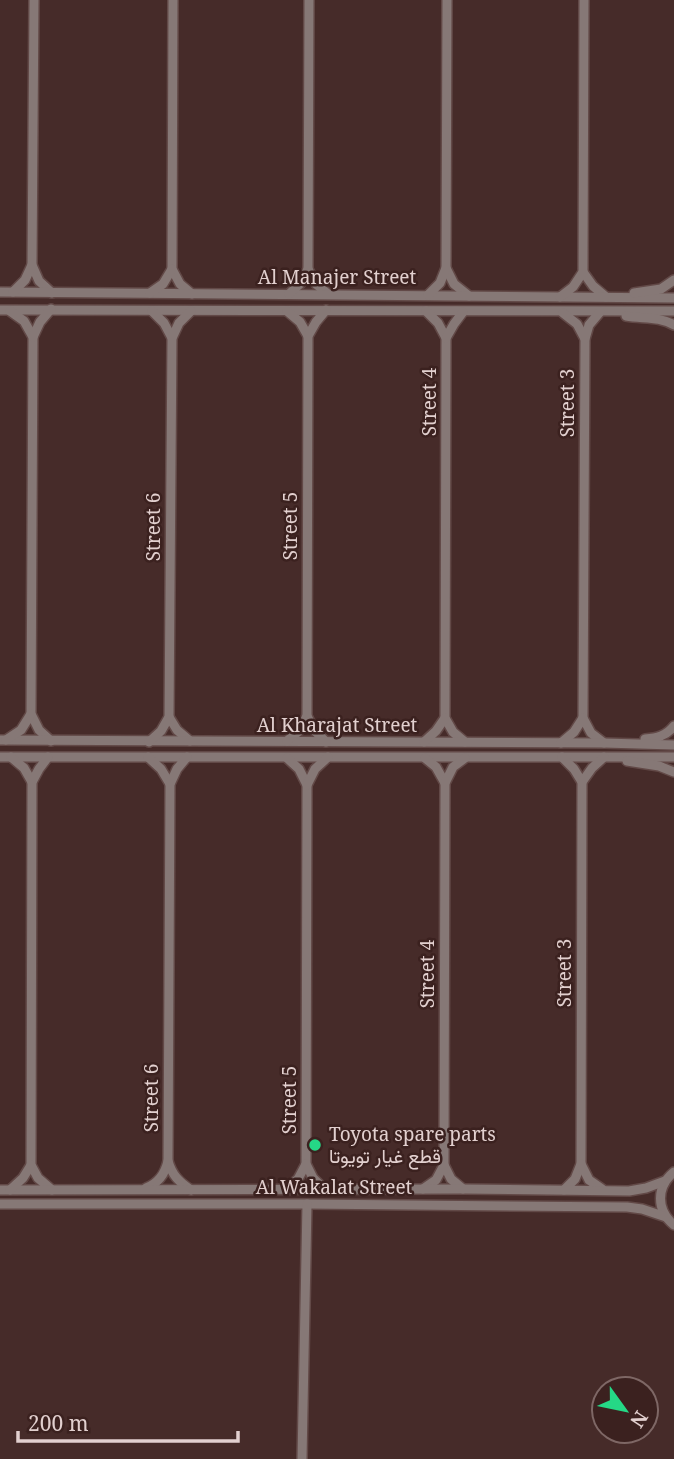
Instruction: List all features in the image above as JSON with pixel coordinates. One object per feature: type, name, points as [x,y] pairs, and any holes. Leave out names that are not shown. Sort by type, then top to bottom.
[{"type":"street","points":[[34,0],[32,265],[39,281],[54,294]]},
{"type":"street","points":[[173,0],[172,269],[180,284],[194,295]]},
{"type":"street","points":[[289,294],[301,283],[308,269],[309,0]]},
{"type":"street","points":[[428,295],[440,283],[446,268],[447,0]]},
{"type":"street","points":[[559,298],[573,287],[583,272],[584,0]]},
{"type":"street","points":[[13,292],[25,280],[32,265]]},
{"type":"street","points":[[446,268],[454,284],[469,296]]},
{"type":"street","points":[[149,294],[163,284],[172,269]]},
{"type":"street","points":[[308,269],[316,284],[329,295]]},
{"type":"street","points":[[583,272],[593,286],[606,297]]},
{"type":"street","points":[[619,297],[661,289],[674,280]]},
{"type":"street","name":"Al Manajer Street","points":[[0,292],[674,298]]},
{"type":"street","points":[[51,309],[40,322],[33,337],[32,714],[38,730],[51,741]]},
{"type":"street","points":[[4,310],[17,314],[33,337]]},
{"type":"street","name":"Al Manajer Street","points":[[4,310],[674,311]]},
{"type":"street","points":[[308,336],[326,310]]},
{"type":"street","points":[[152,311],[164,323],[172,338]]},
{"type":"street","points":[[172,338],[179,323],[191,311]]},
{"type":"street","points":[[287,311],[300,322],[308,336]]},
{"type":"street","points":[[426,311],[439,323],[446,338]]},
{"type":"street","points":[[446,338],[463,312]]},
{"type":"street","points":[[561,312],[577,324],[585,339]]},
{"type":"street","name":"Street 3","points":[[583,719],[585,339],[589,325],[600,312]]},
{"type":"street","points":[[611,312],[635,318],[657,319],[674,325]]},
{"type":"street","name":"Street 5","points":[[307,716],[308,336]]},
{"type":"street","name":"Street 6","points":[[169,717],[172,338]]},
{"type":"street","name":"Street 4","points":[[445,718],[446,338]]},
{"type":"street","points":[[3,740],[21,730],[32,714]]},
{"type":"street","points":[[286,742],[299,731],[307,716]]},
{"type":"street","points":[[307,716],[314,730],[326,742]]},
{"type":"street","points":[[149,742],[161,731],[169,717],[177,730],[190,741]]},
{"type":"street","points":[[424,743],[436,732],[445,718],[453,732],[466,743]]},
{"type":"street","points":[[561,743],[583,719],[591,733],[604,743]]},
{"type":"street","points":[[626,744],[662,736],[674,726]]},
{"type":"street","name":"Al Kharajat Street","points":[[3,740],[674,745]]},
{"type":"street","name":"Al Kharajat Street","points":[[0,757],[674,757]]},
{"type":"street","points":[[11,757],[24,768],[32,782]]},
{"type":"street","points":[[48,757],[32,782],[31,1165],[38,1178],[52,1190]]},
{"type":"street","points":[[148,757],[161,769],[170,784]]},
{"type":"street","points":[[170,784],[187,757]]},
{"type":"street","points":[[285,757],[299,769],[307,785]]},
{"type":"street","points":[[307,785],[315,769],[328,757]]},
{"type":"street","points":[[424,757],[436,767],[445,783]]},
{"type":"street","points":[[445,783],[453,767],[466,757]]},
{"type":"street","points":[[562,757],[574,768],[582,782],[604,757]]},
{"type":"street","points":[[616,757],[674,772]]},
{"type":"street","name":"Street 3","points":[[582,782],[582,1164]]},
{"type":"street","name":"Street 4","points":[[444,1166],[445,783]]},
{"type":"street","name":"Street 6","points":[[168,1161],[170,784]]},
{"type":"street","name":"Street 5","points":[[306,1164],[307,785]]},
{"type":"street","points":[[143,1189],[157,1182],[168,1161]]},
{"type":"street","points":[[168,1161],[173,1175],[192,1191]]},
{"type":"street","points":[[286,1189],[298,1178],[306,1164]]},
{"type":"street","points":[[306,1164],[313,1178],[325,1190]]},
{"type":"street","points":[[564,1190],[575,1179],[582,1164]]},
{"type":"street","points":[[582,1164],[589,1180],[603,1191]]},
{"type":"street","points":[[5,1190],[23,1178],[31,1165]]},
{"type":"street","points":[[423,1189],[436,1180],[444,1166],[452,1179],[463,1189]]},
{"type":"street","points":[[674,1172],[665,1181],[660,1199],[666,1217],[674,1225]]},
{"type":"street","name":"Al Wakalat Street","points":[[5,1190],[629,1191],[665,1181]]},
{"type":"street","points":[[302,1459],[307,1204]]},
{"type":"street","name":"Al Wakalat Street","points":[[0,1205],[627,1207],[666,1217]]},
{"type":"place","name":"Toyota spare parts قطع غيار تويوتا","points":[[315,1145]]}]
